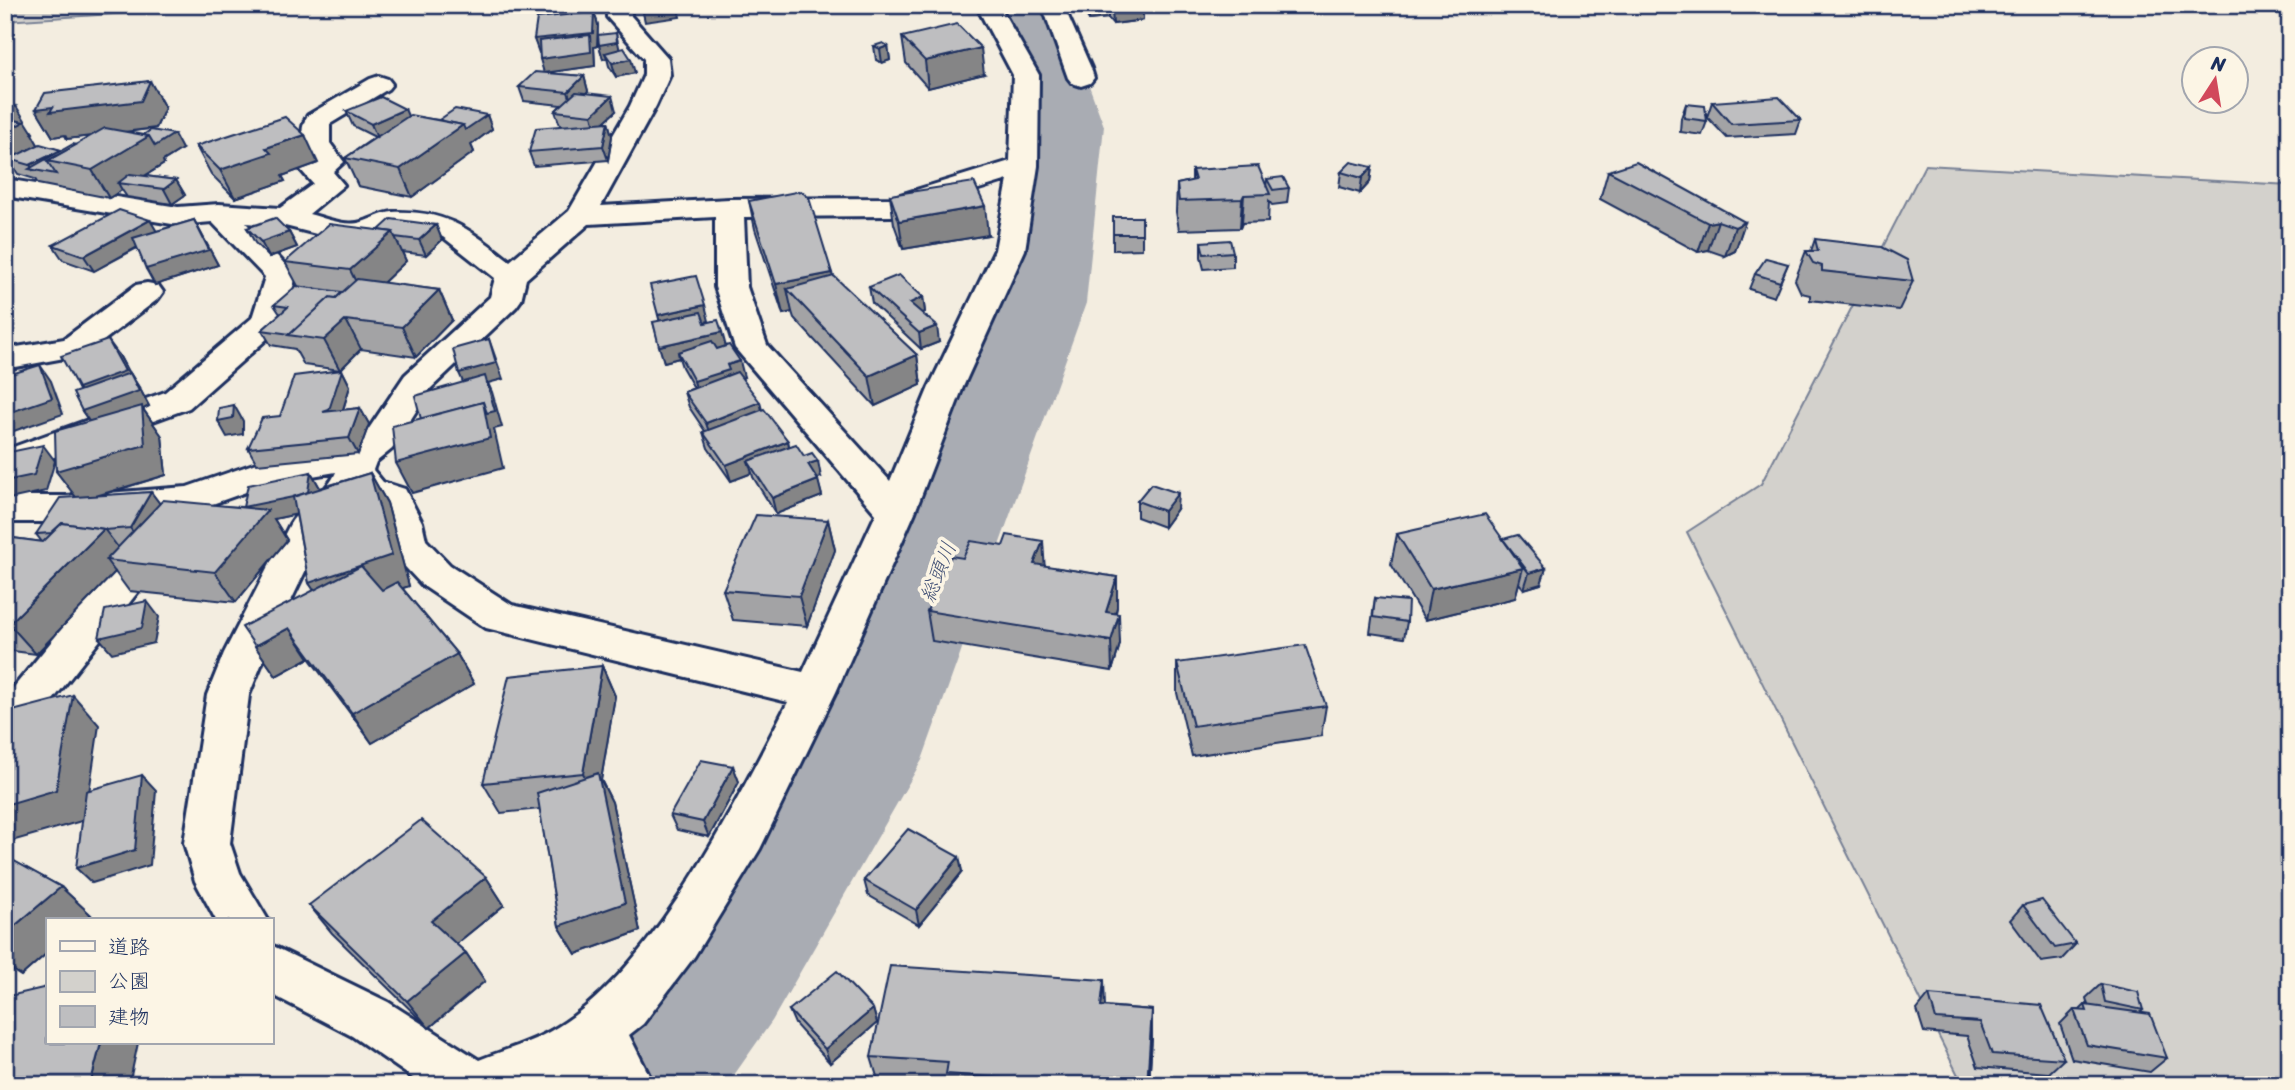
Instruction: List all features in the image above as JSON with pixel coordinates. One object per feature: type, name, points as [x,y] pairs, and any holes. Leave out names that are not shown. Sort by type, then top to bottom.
[{"type":"street","points":[[242,918],[219,881],[207,843],[228,695],[245,653],[309,524],[346,490],[356,463],[379,441],[417,382],[505,300],[511,276],[581,216],[643,106],[656,75],[656,58],[619,17],[619,5]]},
{"type":"street","points":[[485,1085],[568,1050],[625,1007],[676,941],[743,835],[816,692],[896,512],[946,387],[1010,250],[1024,166],[1026,75],[1005,9],[1052,6],[1058,26],[1066,33],[1081,78]]},
{"type":"street","points":[[286,217],[330,185],[315,170],[330,162],[316,142],[317,121],[379,84]]},
{"type":"street","points":[[5,177],[34,163]]},
{"type":"street","points":[[581,216],[729,208],[892,207],[1024,166]]},
{"type":"street","points":[[5,187],[178,216],[219,214],[286,217],[344,232],[363,232],[392,221],[431,224],[453,231],[511,276]]},
{"type":"street","points":[[729,208],[732,287],[751,348],[896,512]]},
{"type":"street","points":[[5,463],[177,400],[267,322],[282,276],[219,214]]},
{"type":"street","points":[[5,359],[74,347],[147,292]]},
{"type":"street","points":[[356,463],[370,491],[392,498],[403,522],[408,545],[436,575],[500,617],[816,692]]},
{"type":"street","points":[[5,509],[66,509],[190,499],[265,472],[356,463]]},
{"type":"street","points":[[5,730],[190,499]]},
{"type":"street","points":[[273,969],[370,1019],[470,1085]]},
{"type":"street","points":[[485,1085],[617,1066]]},
{"type":"green space","points":[[5,5],[254,5],[5,21]]},
{"type":"green space","points":[[1925,165],[2290,185],[2290,1085],[1957,1085],[1960,1079],[1687,532],[1761,484]]},
{"type":"building","points":[[641,5],[663,5],[642,8]]},
{"type":"building","points":[[1109,5],[1142,5],[1143,6],[1112,10]]},
{"type":"building","points":[[594,12],[593,33],[534,39],[537,18]]},
{"type":"building","points":[[957,24],[981,48],[925,61],[902,37]]},
{"type":"building","points":[[616,33],[617,42],[599,45],[598,35]]},
{"type":"building","points":[[590,35],[591,52],[540,59],[539,41]]},
{"type":"building","points":[[883,43],[888,46],[880,49],[874,46]]},
{"type":"building","points":[[624,48],[631,59],[612,63],[605,53]]},
{"type":"building","points":[[535,72],[584,76],[568,92],[519,87]]},
{"type":"building","points":[[150,81],[141,101],[50,112],[53,107],[36,109],[45,93]]},
{"type":"building","points":[[576,92],[612,96],[592,115],[555,111]]},
{"type":"building","points":[[381,97],[405,109],[371,124],[346,111]]},
{"type":"building","points":[[1779,97],[1801,120],[1731,124],[1712,102]]},
{"type":"building","points":[[5,104],[16,106],[5,111]]},
{"type":"building","points":[[1686,104],[1705,106],[1707,121],[1684,118]]},
{"type":"building","points":[[455,109],[487,115],[465,130],[463,125],[439,120]]},
{"type":"building","points":[[410,115],[463,125],[400,169],[345,158]]},
{"type":"building","points":[[285,117],[305,135],[266,148],[271,153],[220,170],[196,146]]},
{"type":"building","points":[[5,118],[24,122],[5,132]]},
{"type":"building","points":[[608,122],[603,146],[529,152],[536,128]]},
{"type":"building","points":[[105,128],[149,136],[92,170],[47,161]]},
{"type":"building","points":[[151,130],[174,134],[155,146],[149,136],[143,135]]},
{"type":"building","points":[[40,144],[61,150],[30,165],[9,159]]},
{"type":"building","points":[[73,144],[76,145],[47,161],[56,174],[29,169]]},
{"type":"building","points":[[1351,162],[1372,167],[1362,178],[1341,172]]},
{"type":"building","points":[[1636,162],[1745,222],[1735,227],[1718,221],[1708,223],[1608,171]]},
{"type":"building","points":[[1258,166],[1270,194],[1244,195],[1242,199],[1179,201],[1177,184],[1195,180],[1192,170]]},
{"type":"building","points":[[130,174],[176,180],[164,189],[118,183]]},
{"type":"building","points":[[1283,177],[1289,188],[1273,190],[1267,179]]},
{"type":"building","points":[[974,182],[985,206],[899,221],[890,195]]},
{"type":"building","points":[[801,191],[809,198],[832,273],[776,284],[749,201]]},
{"type":"building","points":[[119,210],[150,220],[84,256],[53,245]]},
{"type":"building","points":[[1113,217],[1142,217],[1142,234],[1113,234]]},
{"type":"building","points":[[275,218],[289,232],[261,242],[247,228]]},
{"type":"building","points":[[391,219],[436,225],[419,240],[395,237],[393,232],[379,230]]},
{"type":"building","points":[[194,220],[209,250],[146,269],[133,238]]},
{"type":"building","points":[[329,224],[393,232],[350,270],[285,262]]},
{"type":"building","points":[[1815,239],[1882,247],[1907,260],[1913,281],[1822,271],[1822,266],[1813,263],[1806,251],[1818,251]]},
{"type":"building","points":[[1230,240],[1233,252],[1204,254],[1201,242]]},
{"type":"building","points":[[1766,258],[1788,264],[1780,282],[1755,274]]},
{"type":"building","points":[[899,275],[923,297],[910,303],[937,326],[919,333],[869,287]]},
{"type":"building","points":[[696,276],[705,305],[658,315],[650,285]]},
{"type":"building","points":[[834,276],[917,355],[869,376],[787,289]]},
{"type":"building","points":[[357,279],[439,290],[402,327],[346,320],[324,340],[288,335],[330,297],[336,298]]},
{"type":"building","points":[[296,286],[342,292],[336,298],[330,297],[290,334],[262,330],[288,307],[274,305]]},
{"type":"building","points":[[701,312],[705,323],[718,320],[722,332],[659,346],[653,322]]},
{"type":"building","points":[[489,339],[496,363],[459,373],[453,349]]},
{"type":"building","points":[[108,340],[125,371],[78,388],[61,356]]},
{"type":"building","points":[[712,341],[717,349],[729,345],[740,361],[727,365],[729,370],[694,381],[678,352]]},
{"type":"building","points":[[40,365],[52,398],[5,414],[5,376]]},
{"type":"building","points":[[342,370],[329,410],[323,412],[360,408],[349,438],[248,448],[262,418],[280,416],[294,376]]},
{"type":"building","points":[[737,372],[760,402],[706,423],[684,392]]},
{"type":"building","points":[[130,373],[139,391],[82,411],[73,393]]},
{"type":"building","points":[[485,376],[495,411],[487,413],[483,402],[421,419],[415,396]]},
{"type":"building","points":[[483,402],[490,438],[396,463],[392,426]]},
{"type":"building","points":[[234,405],[233,418],[218,421],[219,408]]},
{"type":"building","points":[[142,406],[145,445],[56,471],[55,431]]},
{"type":"building","points":[[764,409],[788,441],[726,465],[703,432]]},
{"type":"building","points":[[796,444],[804,456],[812,453],[818,461],[808,464],[818,480],[772,498],[748,461]]},
{"type":"building","points":[[43,445],[34,475],[5,481],[5,453]]},
{"type":"building","points":[[311,472],[308,492],[243,507],[248,485]]},
{"type":"building","points":[[370,473],[392,555],[309,583],[293,497]]},
{"type":"building","points":[[1151,484],[1178,493],[1164,511],[1137,501]]},
{"type":"building","points":[[151,492],[130,528],[105,530],[62,523],[51,533],[36,534],[60,498]]},
{"type":"building","points":[[163,500],[268,510],[215,572],[106,560]]},
{"type":"building","points":[[1485,514],[1523,568],[1431,589],[1397,534]]},
{"type":"building","points":[[756,515],[828,520],[799,596],[723,590]]},
{"type":"building","points":[[62,523],[104,529],[9,624],[5,623],[5,537],[43,542]]},
{"type":"building","points":[[1007,535],[1043,541],[1034,564],[1117,577],[1106,612],[1119,614],[1111,641],[927,611],[951,556],[963,558],[971,541],[1003,546]]},
{"type":"building","points":[[1518,535],[1546,568],[1529,573],[1503,539]]},
{"type":"building","points":[[361,566],[382,590],[397,582],[457,654],[352,713],[289,628],[255,646],[242,627]]},
{"type":"building","points":[[1375,598],[1408,601],[1407,622],[1373,617]]},
{"type":"building","points":[[147,601],[142,628],[99,638],[105,610]]},
{"type":"building","points":[[1305,645],[1326,706],[1193,726],[1177,663]]},
{"type":"building","points":[[602,666],[583,773],[483,783],[509,676]]},
{"type":"building","points":[[73,695],[56,790],[5,805],[5,713]]},
{"type":"building","points":[[701,760],[733,766],[703,822],[670,815]]},
{"type":"building","points":[[598,773],[625,903],[559,926],[537,793]]},
{"type":"building","points":[[142,775],[135,850],[76,868],[86,791]]},
{"type":"building","points":[[421,820],[486,877],[431,921],[466,953],[407,1001],[309,905]]},
{"type":"building","points":[[908,829],[959,857],[916,910],[864,880]]},
{"type":"building","points":[[5,856],[61,887],[5,934]]},
{"type":"building","points":[[2042,900],[2076,944],[2055,948],[2023,905]]},
{"type":"building","points":[[890,966],[1104,980],[1101,1006],[1152,1010],[1147,1085],[1106,1085],[946,1074],[948,1062],[871,1057]]},
{"type":"building","points":[[837,971],[873,1009],[825,1049],[789,1010]]},
{"type":"building","points":[[2101,984],[2138,992],[2143,1010],[2105,1002]]},
{"type":"building","points":[[46,987],[46,1044],[101,1044],[90,1085],[5,1085],[5,997]]},
{"type":"building","points":[[1929,995],[2041,1005],[2064,1059],[1992,1054],[1980,1022],[1936,1019]]},
{"type":"building","points":[[2085,1005],[2150,1014],[2167,1058],[2087,1045],[2074,1010],[2087,1011]]},
{"type":"waterway","name":"総頭川","points":[[641,1085],[725,977],[863,760],[1044,303],[1069,126],[1028,5]]}]
